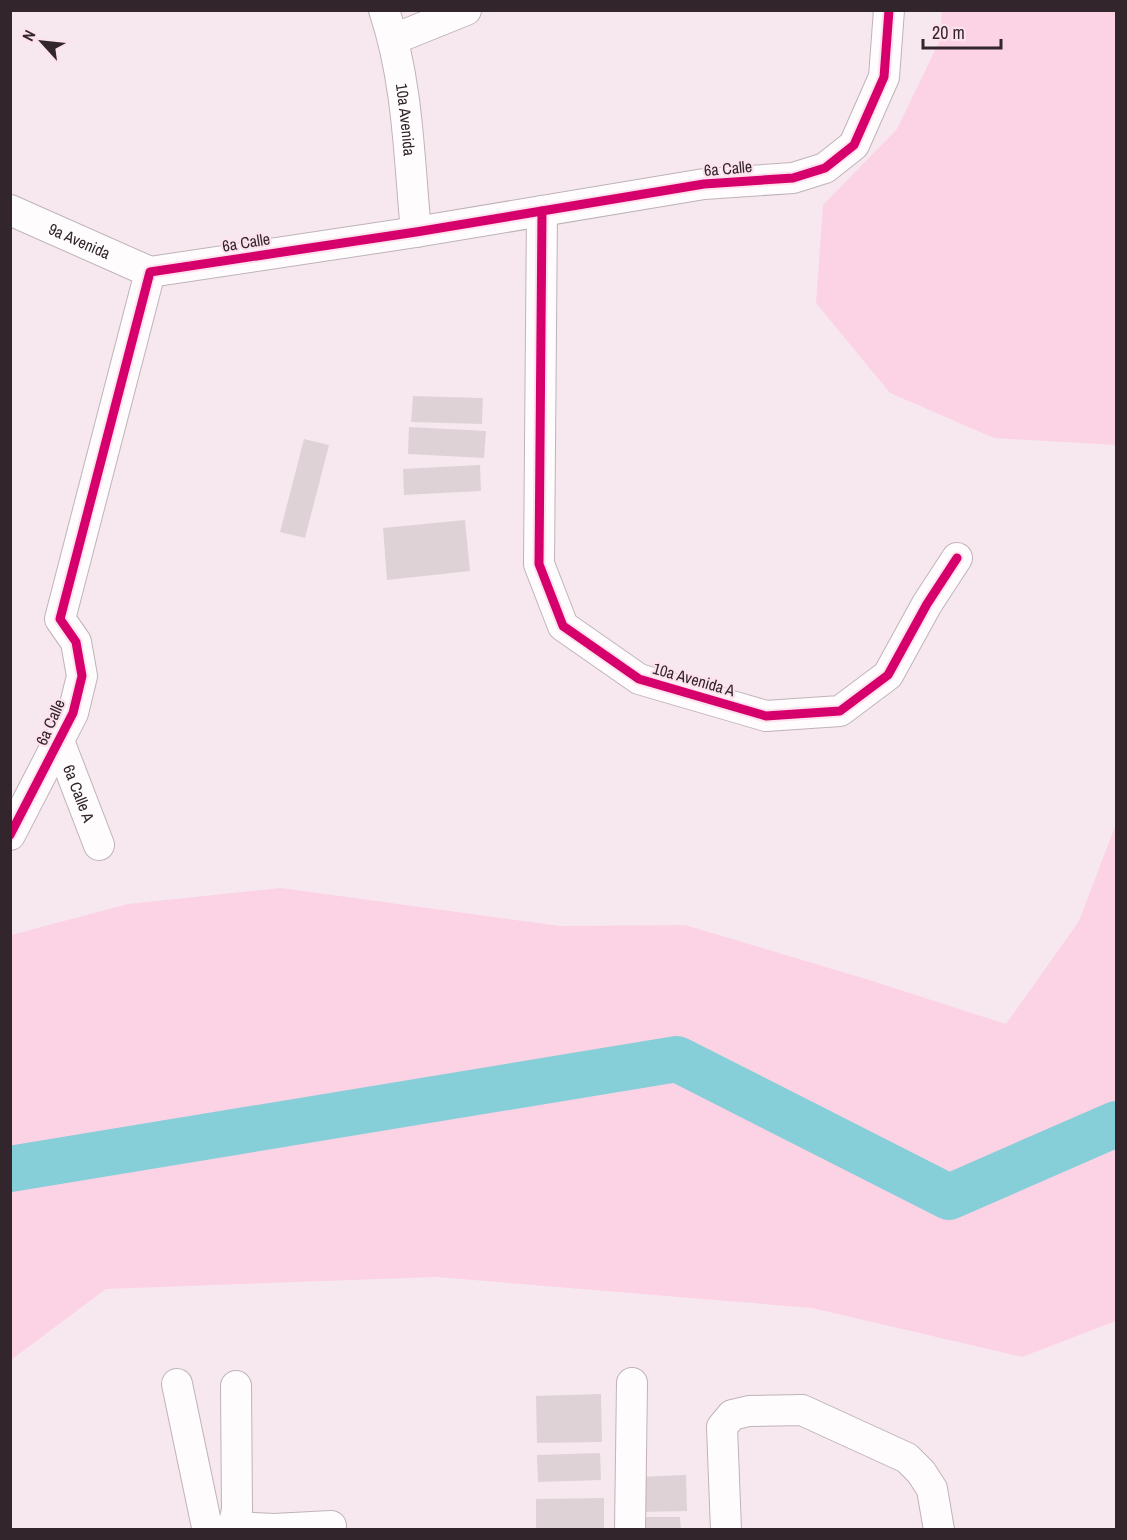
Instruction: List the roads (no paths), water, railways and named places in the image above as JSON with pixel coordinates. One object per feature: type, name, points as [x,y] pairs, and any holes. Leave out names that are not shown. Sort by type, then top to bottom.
[{"type":"street","name":"10a Avenida","points":[[384,10],[394,39],[402,80],[416,232]]},
{"type":"street","points":[[394,39],[466,10]]},
{"type":"street","name":"6a Calle","points":[[10,835],[73,713],[82,676],[76,642],[60,619],[150,272],[416,232],[704,184],[792,178],[825,168],[854,145],[884,77],[889,10]]},
{"type":"street","name":"9a Avenida","points":[[10,210],[150,272]]},
{"type":"street","name":"10a Avenida A","points":[[542,211],[539,564],[563,626],[639,679],[766,716],[840,711],[888,675],[927,604],[957,558]]},
{"type":"street","name":"6a Calle A","points":[[59,741],[99,844]]},
{"type":"street","points":[[630,1530],[632,1383]]},
{"type":"street","points":[[177,1384],[207,1527],[274,1529],[331,1526]]},
{"type":"street","points":[[225,1529],[237,1509],[236,1386]]},
{"type":"street","points":[[726,1530],[722,1427],[732,1414],[749,1411],[802,1410],[907,1458],[921,1472],[932,1489],[939,1530]]},
{"type":"waterway","points":[[10,1169],[677,1059],[949,1197],[1116,1124]]}]
